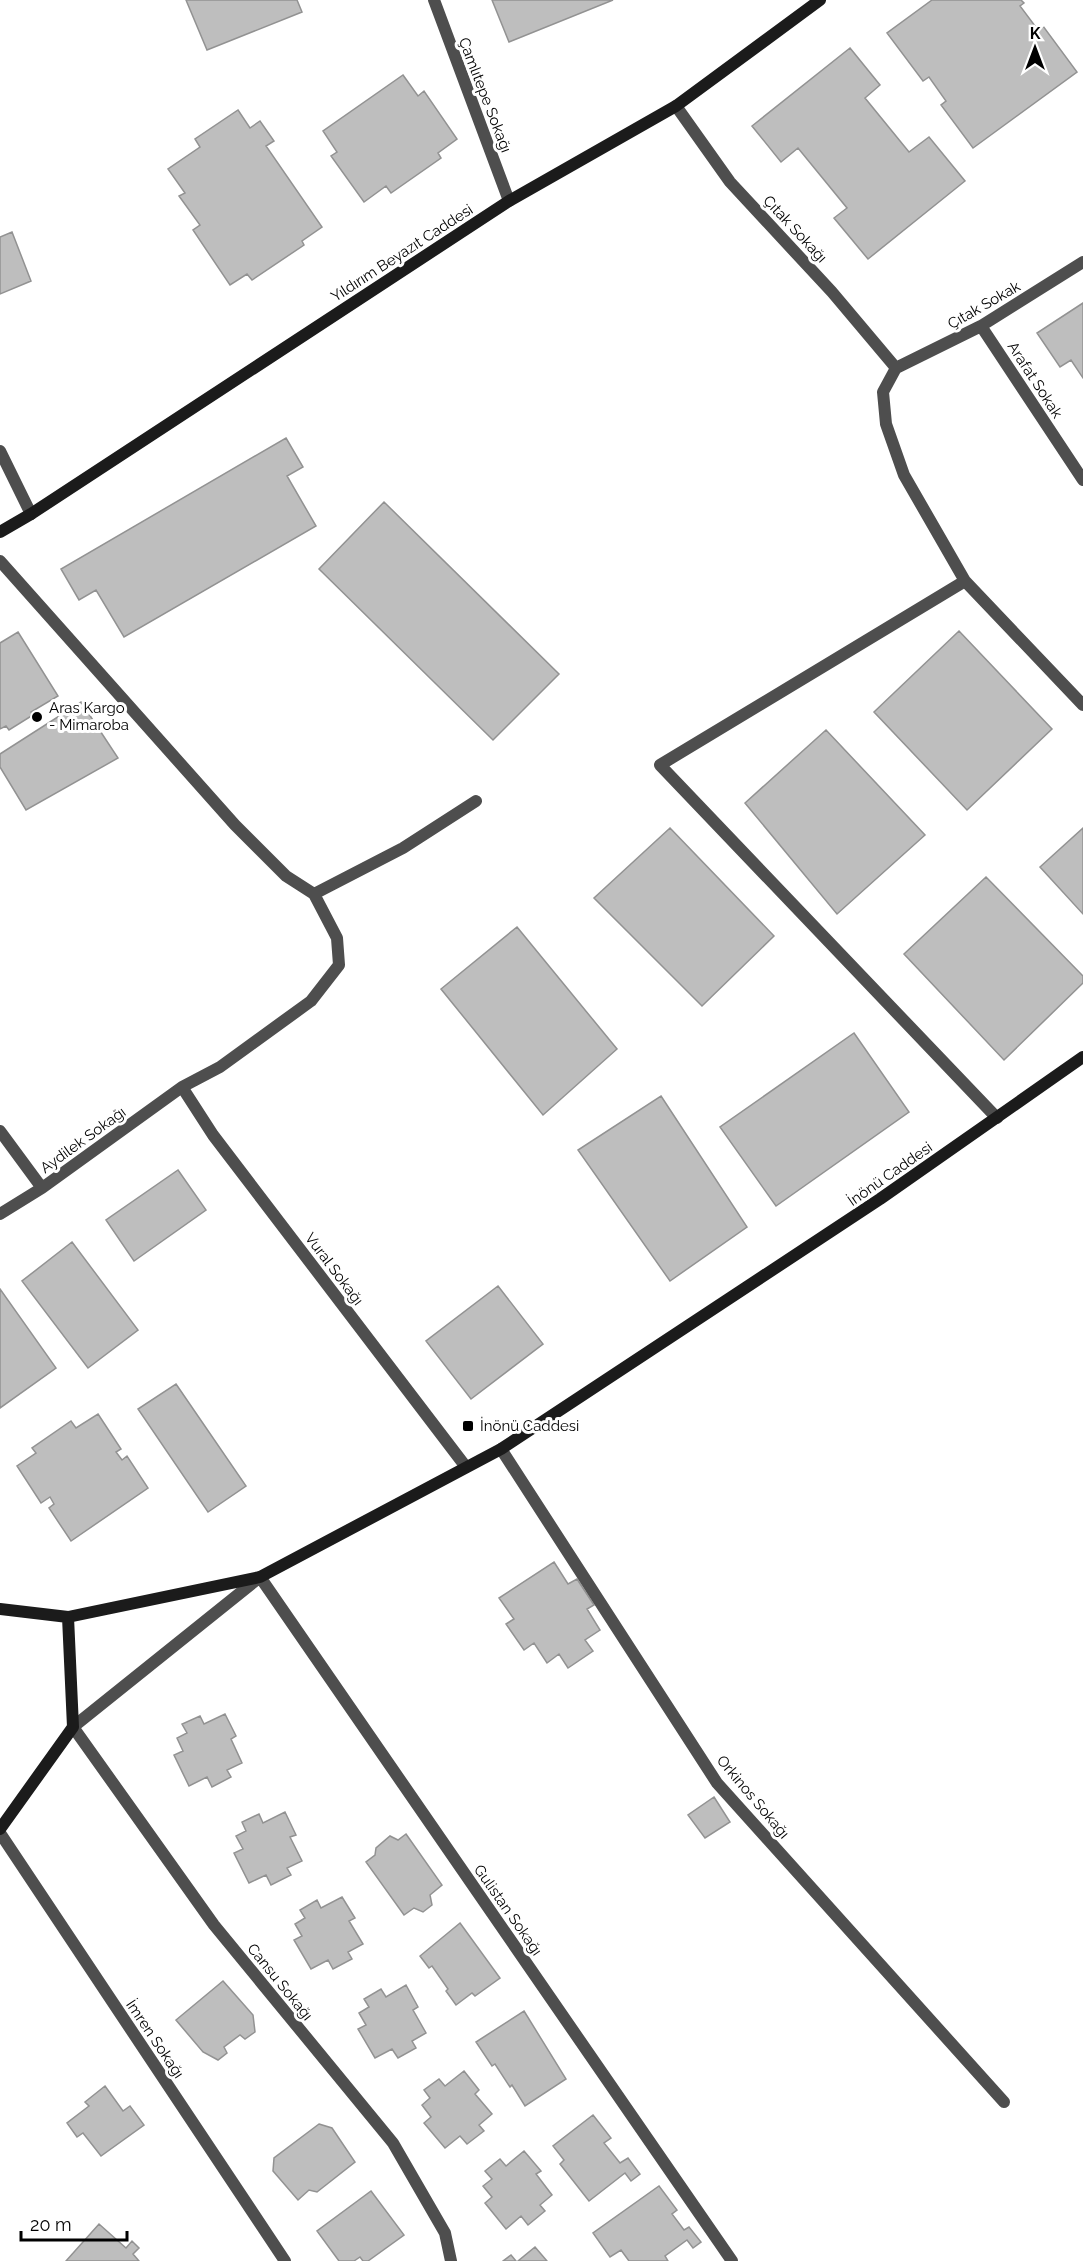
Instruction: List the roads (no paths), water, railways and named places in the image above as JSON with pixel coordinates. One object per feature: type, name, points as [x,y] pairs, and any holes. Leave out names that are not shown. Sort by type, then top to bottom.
[{"type":"main road","name":"Yıldırım Beyazıt Caddesi","points":[[0,532],[31,514],[509,201],[676,106],[820,0]]},
{"type":"main road","name":"İnönü Caddesi","points":[[0,1609],[68,1617],[260,1577],[501,1449],[880,1200],[1083,1057]]},
{"type":"main road","points":[[0,1831],[73,1727],[68,1617]]},
{"type":"street","name":"Çamlıtepe Sokağı","points":[[434,0],[509,201]]},
{"type":"street","name":"Çıtak Sokağı","points":[[676,106],[730,182],[832,292],[896,368]]},
{"type":"street","name":"Çıtak Sokak","points":[[896,368],[981,326],[1083,262]]},
{"type":"street","name":"Arafat Sokak","points":[[981,326],[1083,480]]},
{"type":"street","points":[[896,368],[883,392],[886,424],[904,475],[965,581],[1083,705]]},
{"type":"street","points":[[0,451],[31,514]]},
{"type":"street","points":[[0,561],[235,825],[286,876],[314,894],[403,848],[476,801]]},
{"type":"street","points":[[965,581],[660,765],[997,1118]]},
{"type":"street","name":"Aydilek Sokağı","points":[[0,1214],[42,1188],[182,1087],[220,1067],[310,1001],[339,965],[337,939],[314,894]]},
{"type":"street","name":"Vural Sokağı","points":[[182,1087],[213,1135],[465,1467]]},
{"type":"street","points":[[0,1131],[42,1188]]},
{"type":"street","name":"Orkinos Sokağı","points":[[501,1449],[717,1783],[1004,2102]]},
{"type":"street","points":[[73,1727],[260,1577]]},
{"type":"street","name":"Gulistan Sokağı","points":[[260,1577],[732,2261]]},
{"type":"street","name":"Cansu Sokağı","points":[[73,1727],[214,1925],[393,2143],[445,2234],[451,2261]]},
{"type":"street","name":"İmren Sokağı","points":[[0,1831],[285,2261]]},
{"type":"place","name":"Aras Kargo - Mimaroba","points":[[37,717]]},
{"type":"place","name":"İnönü Caddesi","points":[[468,1426]]}]
